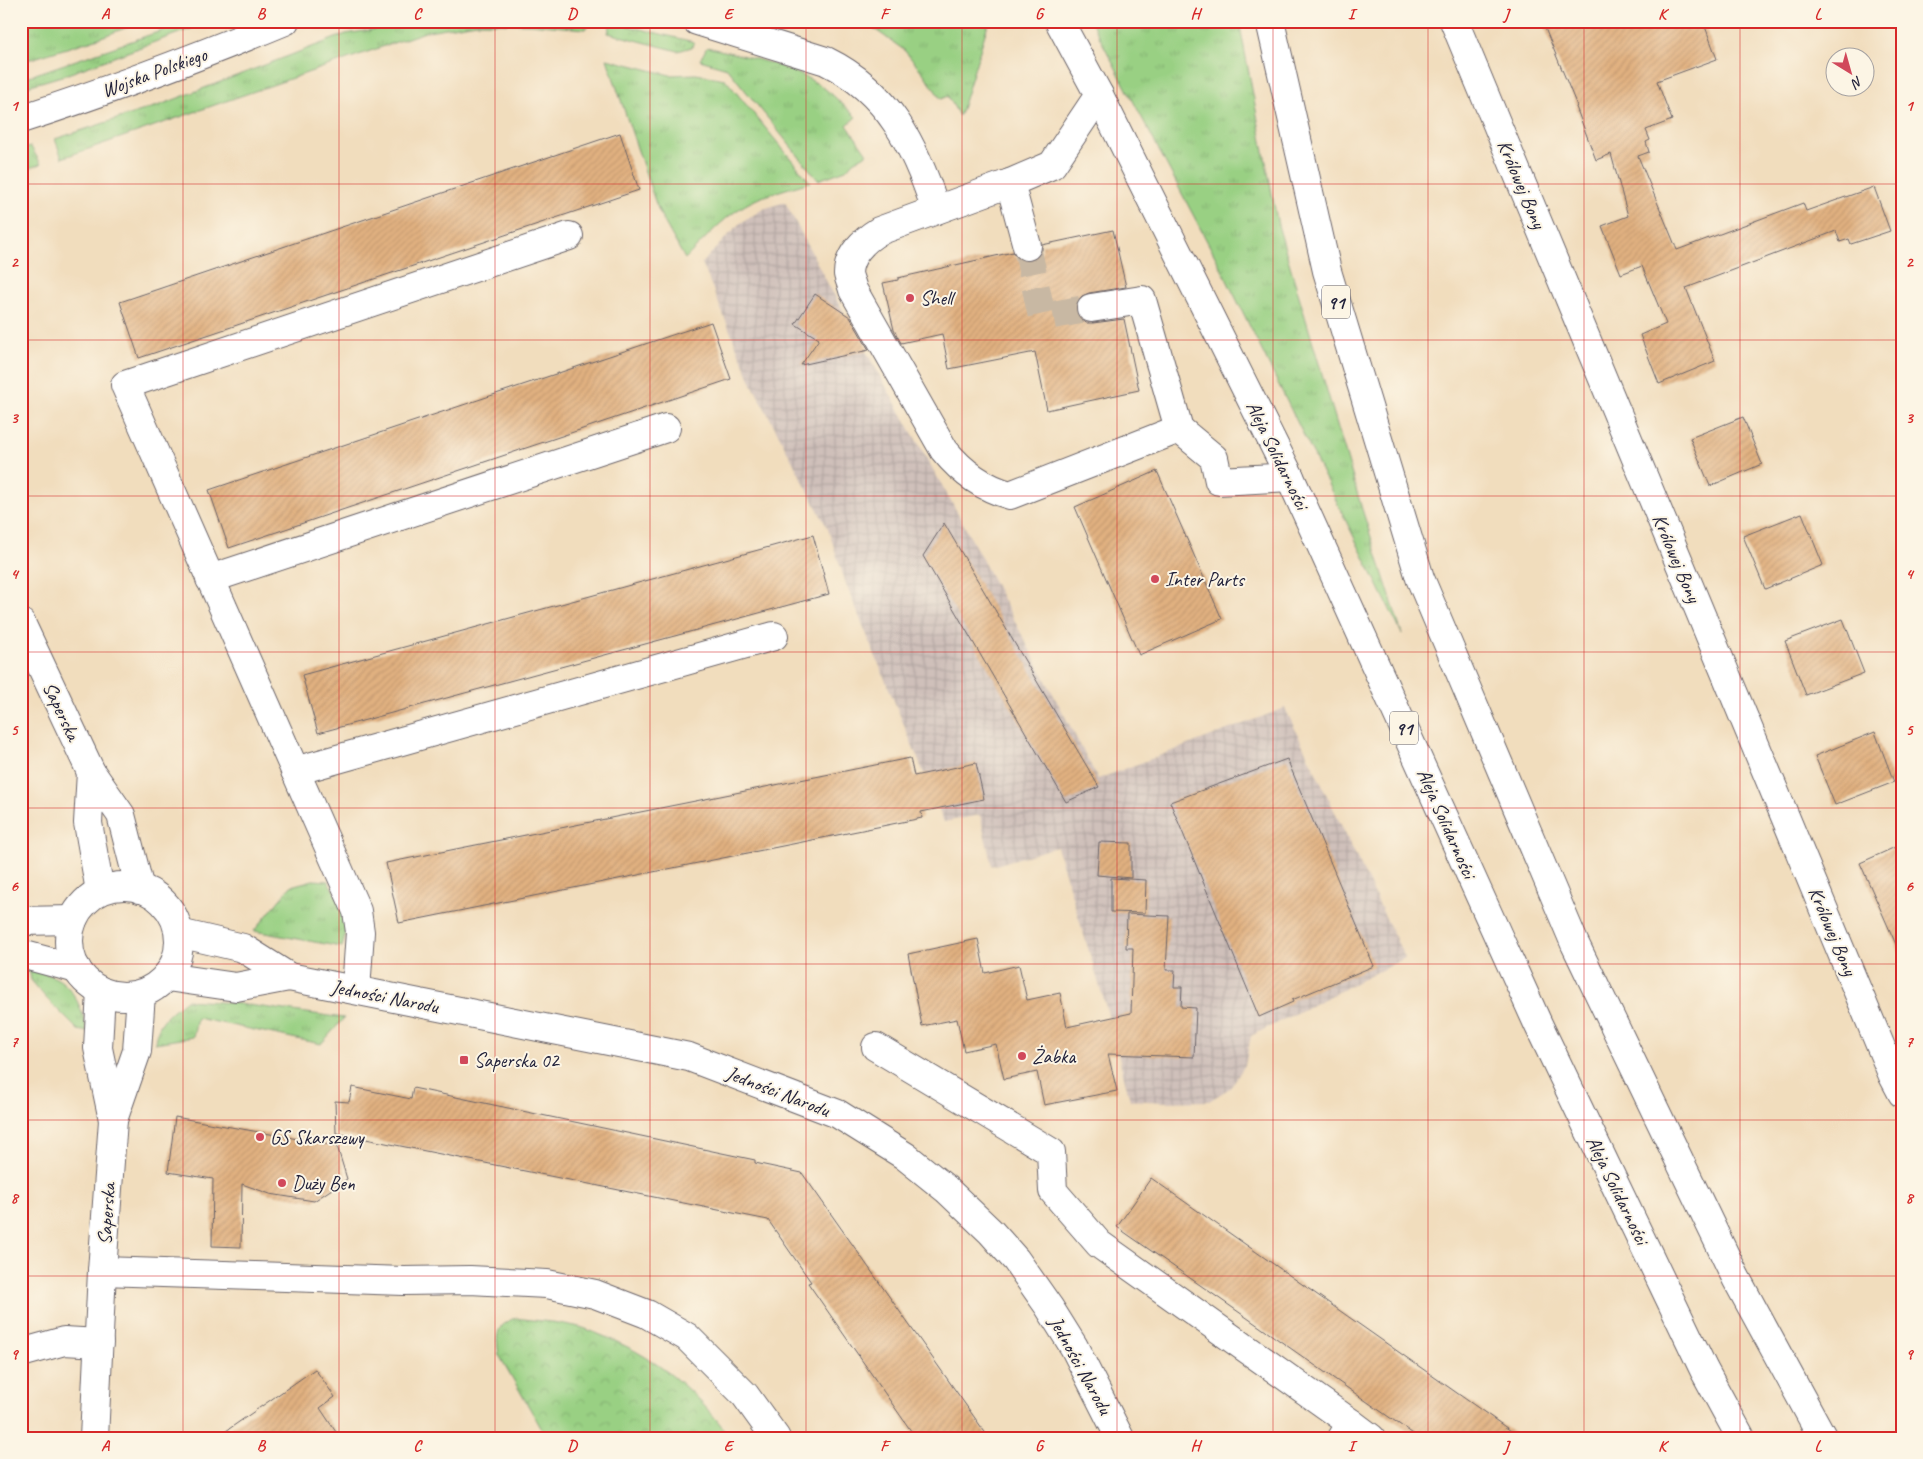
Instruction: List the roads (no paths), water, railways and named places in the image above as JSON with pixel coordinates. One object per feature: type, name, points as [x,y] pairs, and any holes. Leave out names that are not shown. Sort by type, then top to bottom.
[{"type":"street","name":"Wojska Polskiego","points":[[21,119],[187,61],[285,21]]},
{"type":"street","points":[[697,21],[826,61],[840,68],[862,84],[890,114],[913,149],[936,210]]},
{"type":"street","name":"Aleja Solidarności","points":[[1058,21],[1099,95],[1290,477],[1538,1024],[1704,1370],[1742,1438]]},
{"type":"street","name":"91","points":[[1270,21],[1327,271],[1420,578],[1575,944],[1736,1278],[1823,1438]]},
{"type":"street","name":"Królowej Bony","points":[[1454,21],[1889,1067],[1902,1093]]},
{"type":"street","points":[[1099,95],[1052,165],[871,236],[854,255],[848,276],[853,290],[944,450],[956,465],[998,492],[1010,495],[1179,429]]},
{"type":"street","points":[[1010,183],[1027,246]]},
{"type":"street","points":[[356,990],[360,932],[357,911],[125,386],[569,236]]},
{"type":"street","points":[[1091,308],[1142,300],[1179,429],[1214,458],[1219,481],[1290,477]]},
{"type":"street","points":[[210,579],[666,428]]},
{"type":"street","name":"Saperska","points":[[21,623],[91,772],[121,815],[140,888]]},
{"type":"street","points":[[295,771],[774,636]]},
{"type":"street","name":"Saperska","points":[[91,772],[88,823],[100,891]]},
{"type":"street","points":[[125,884],[140,888],[152,893],[165,903],[174,917],[179,933],[175,963],[167,976],[149,991],[141,994],[112,995],[92,986],[76,969],[70,954],[69,940],[73,920],[84,903],[109,886],[125,884]]},
{"type":"street","points":[[21,921],[73,920]]},
{"type":"street","name":"Jedności Narodu","points":[[179,933],[243,948],[289,977],[689,1057],[838,1114],[905,1156],[946,1189],[991,1232],[1016,1260],[1050,1307],[1074,1347],[1120,1438]]},
{"type":"street","points":[[21,954],[76,969]]},
{"type":"street","name":"Jedności Narodu","points":[[167,976],[236,987],[289,977]]},
{"type":"street","points":[[101,991],[98,1048],[113,1120]]},
{"type":"street","name":"Saperska","points":[[94,1438],[102,1271],[113,1120],[137,1051],[141,994]]},
{"type":"street","points":[[876,1047],[1051,1152],[1053,1191],[1099,1244],[1355,1433]]},
{"type":"street","points":[[102,1271],[404,1281],[470,1280],[547,1284],[595,1294],[647,1314],[687,1337],[745,1394],[776,1438]]},
{"type":"street","points":[[21,1353],[64,1341],[99,1343]]},
{"type":"tunnel","points":[[1027,246],[1042,317],[1091,308]]},
{"type":"place","name":"Shell","points":[[910,298]]},
{"type":"place","name":"Inter Parts","points":[[1155,579]]},
{"type":"place","name":"Żabka","points":[[1022,1056]]},
{"type":"place","name":"Saperska 02","points":[[464,1060]]},
{"type":"place","name":"GS Skarszewy","points":[[260,1137]]},
{"type":"place","name":"Duży Ben","points":[[282,1183]]}]
